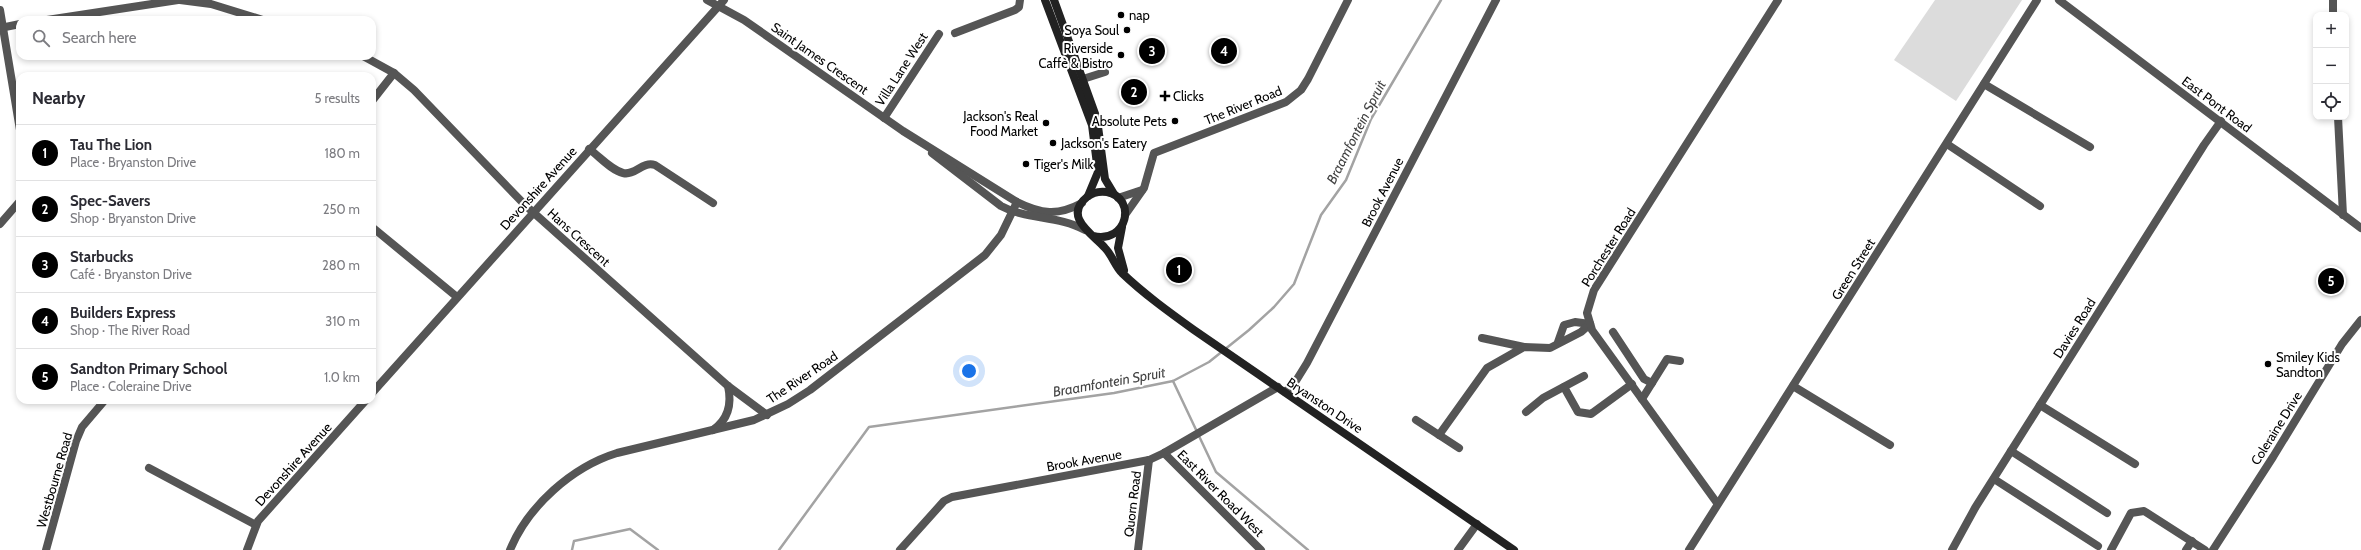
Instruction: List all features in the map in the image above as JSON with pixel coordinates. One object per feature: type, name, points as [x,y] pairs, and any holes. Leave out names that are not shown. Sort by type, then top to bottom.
[{"type":"main road","points":[[1045,0],[1092,125],[1098,172],[1088,196],[1082,203],[1079,217],[1084,230],[1093,236],[1100,238],[1114,234],[1123,224]]},
{"type":"main road","points":[[1054,0],[1083,78],[1099,129],[1105,179],[1125,215],[1118,248],[1126,276]]},
{"type":"main road","points":[[1088,196],[1101,192],[1116,197]]},
{"type":"main road","name":"Bryanston Drive","points":[[1093,236],[1108,252],[1119,269],[1147,295],[1194,330],[1514,550]]},
{"type":"street","points":[[71,16],[159,1],[179,0],[217,6],[250,16]]},
{"type":"street","name":"Saint James Crescent","points":[[708,0],[722,3],[884,118],[1016,202],[1034,209],[1053,212],[1069,210],[1082,203]]},
{"type":"street","points":[[954,33],[1015,10],[1019,7],[1020,0]]},
{"type":"street","name":"The River Road","points":[[1125,215],[1144,188],[1154,153],[1286,102],[1297,93],[1308,79],[1348,0]]},
{"type":"street","name":"Brook Avenue","points":[[1285,392],[1298,379],[1308,363],[1496,0]]},
{"type":"street","name":"Porchester Road","points":[[1590,324],[1587,312],[1594,290],[1778,0]]},
{"type":"street","name":"Green Street","points":[[1689,550],[1717,503],[1947,144],[2037,0]]},
{"type":"street","name":"East Pont Road","points":[[2059,0],[2361,228]]},
{"type":"street","points":[[2333,0],[2333,12]]},
{"type":"street","name":"Devonshire Avenue","points":[[376,388],[589,149],[722,3]]},
{"type":"street","points":[[0,10],[1,28],[16,109]]},
{"type":"street","points":[[1,28],[16,25]]},
{"type":"street","name":"Villa Lane West","points":[[884,118],[939,34]]},
{"type":"street","name":"Hans Crescent","points":[[370,60],[394,73],[429,104],[533,212],[728,386],[767,415]]},
{"type":"street","points":[[1083,78],[1105,72]]},
{"type":"street","points":[[376,96],[394,73]]},
{"type":"street","points":[[1984,84],[2090,147]]},
{"type":"street","points":[[2338,120],[2342,215]]},
{"type":"street","name":"Davies Road","points":[[1952,550],[2040,404],[2221,121]]},
{"type":"street","name":"Saint James Crescent","points":[[916,139],[931,153],[1001,206],[1012,212],[1063,220],[1084,230]]},
{"type":"street","points":[[1947,144],[2040,206]]},
{"type":"street","points":[[589,149],[624,173],[632,172],[645,164],[655,165],[713,203]]},
{"type":"street","points":[[1116,197],[1135,194],[1144,188]]},
{"type":"street","name":"The River Road","points":[[510,550],[517,534],[540,503],[589,466],[617,453],[710,432],[767,415],[810,390],[985,255],[1001,236],[1016,202]]},
{"type":"street","points":[[0,224],[16,206]]},
{"type":"street","points":[[376,230],[457,297]]},
{"type":"street","name":"Coleraine Drive","points":[[2213,550],[2274,457],[2342,344],[2361,320]]},
{"type":"street","points":[[1558,342],[1564,326],[1575,322],[1590,324],[1717,503]]},
{"type":"street","points":[[1482,338],[1524,347],[1550,348],[1558,342],[1581,332],[1590,324]]},
{"type":"street","points":[[1613,332],[1644,379],[1652,383]]},
{"type":"street","points":[[1439,435],[1484,370],[1497,360],[1524,347]]},
{"type":"street","points":[[1642,399],[1667,359],[1680,361]]},
{"type":"street","points":[[1526,412],[1543,398],[1584,376]]},
{"type":"street","points":[[1564,387],[1578,412],[1591,414],[1632,384]]},
{"type":"street","points":[[710,432],[721,425],[728,414],[730,401],[728,386]]},
{"type":"street","points":[[1793,386],[1890,446]]},
{"type":"street","name":"Brook Avenue","points":[[900,550],[944,502],[956,495],[1149,460],[1164,453],[1278,387]]},
{"type":"street","name":"Westbourne Road","points":[[46,550],[76,441],[82,427],[102,404]]},
{"type":"street","name":"Devonshire Avenue","points":[[248,550],[256,524],[362,404]]},
{"type":"street","points":[[2040,404],[2135,464]]},
{"type":"street","points":[[1416,420],[1459,448]]},
{"type":"street","points":[[2011,451],[2107,513]]},
{"type":"street","name":"East River Road West","points":[[1164,453],[1261,550]]},
{"type":"street","name":"Quorn Road","points":[[1138,550],[1149,460]]},
{"type":"street","points":[[149,468],[256,524]]},
{"type":"street","points":[[1994,479],[2098,546]]},
{"type":"street","points":[[2111,550],[2132,513],[2136,510],[2144,510],[2206,550]]},
{"type":"street","points":[[1458,550],[1477,524]]},
{"type":"street","points":[[2186,550],[2192,541]]},
{"type":"shaded area","points":[[1935,0],[2022,0],[1956,101],[1894,60]]},
{"type":"waterway","name":"Braamfontein Spruit","points":[[779,550],[869,427],[1114,393],[1173,381],[1209,362],[1249,330],[1274,307],[1294,284],[1321,215],[1346,180],[1371,119],[1441,0]]},
{"type":"waterway","points":[[1173,381],[1216,472],[1308,550]]},
{"type":"waterway","name":"Braamfontein Spruit","points":[[572,550],[574,541],[630,529],[658,550]]},
{"type":"place","name":"nap","points":[[1121,15]]},
{"type":"place","name":"Soya Soul","points":[[1127,30]]},
{"type":"place","name":"Starbucks","points":[[1152,51]]},
{"type":"place","name":"Builders Express","points":[[1224,51]]},
{"type":"place","name":"Riverside Caffè & Bistro","points":[[1121,55]]},
{"type":"place","name":"Spec-Savers","points":[[1134,92]]},
{"type":"place","name":"Clicks","points":[[1165,96]]},
{"type":"place","name":"Absolute Pets","points":[[1175,121]]},
{"type":"place","name":"Jackson's Real Food Market","points":[[1046,123]]},
{"type":"place","name":"Jackson's Eatery","points":[[1053,143]]},
{"type":"place","name":"Tiger's Milk","points":[[1026,164]]},
{"type":"place","name":"Tau The Lion","points":[[1179,270]]},
{"type":"place","name":"Sandton Primary School","points":[[2331,281]]},
{"type":"place","name":"Smiley Kids Sandton","points":[[2268,364]]}]
